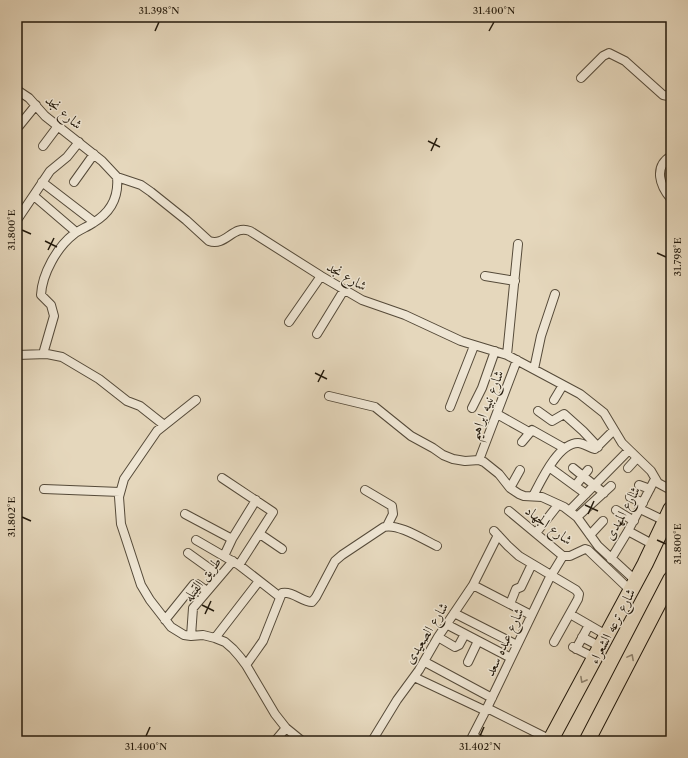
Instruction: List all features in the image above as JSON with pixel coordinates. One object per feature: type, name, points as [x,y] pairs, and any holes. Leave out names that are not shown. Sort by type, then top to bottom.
[{"type":"highway","name":"شارع ترعه الشعراء","points":[[551,740],[634,586],[668,515]]},
{"type":"highway","points":[[587,741],[671,579]]},
{"type":"street","points":[[581,78],[603,56],[609,53],[625,61],[663,95],[671,96]]},
{"type":"street","name":"شارع نجد","points":[[17,90],[29,98],[45,116],[94,154],[117,177],[141,185],[209,240],[213,242],[221,242],[239,230],[246,229],[367,303],[405,314],[458,340],[474,346],[507,355],[587,399],[600,409],[608,419],[622,443],[651,471],[660,485],[671,490]]},
{"type":"street","points":[[19,126],[36,105]]},
{"type":"street","points":[[43,146],[58,126]]},
{"type":"street","points":[[17,220],[50,171],[69,155],[79,142]]},
{"type":"street","points":[[74,182],[94,154]]},
{"type":"street","points":[[671,156],[667,158],[661,170],[660,180],[665,192],[671,199]]},
{"type":"street","points":[[43,354],[54,316],[51,305],[40,295],[44,277],[56,255],[76,232],[94,222],[104,214],[116,198],[118,187],[117,177]]},
{"type":"street","points":[[42,182],[94,222]]},
{"type":"street","points":[[34,196],[76,232]]},
{"type":"street","points":[[507,355],[518,244]]},
{"type":"street","points":[[289,322],[321,276]]},
{"type":"street","points":[[485,276],[515,281]]},
{"type":"street","points":[[317,334],[344,290]]},
{"type":"street","points":[[534,369],[541,336],[554,294]]},
{"type":"street","points":[[450,407],[474,346]]},
{"type":"street","points":[[472,408],[484,383],[495,352]]},
{"type":"street","points":[[17,355],[43,354],[62,357],[89,372],[104,382],[128,402],[140,406],[164,425]]},
{"type":"street","name":"شارع نبيه ابراهيم","points":[[479,460],[517,360]]},
{"type":"street","points":[[554,400],[563,385]]},
{"type":"street","points":[[329,396],[375,407],[411,436],[448,458],[479,460],[488,464],[503,478],[510,488],[524,496],[542,497],[569,511],[577,517],[598,546],[634,586]]},
{"type":"street","points":[[196,400],[157,431],[124,479],[120,492],[122,524],[141,585],[165,620],[177,632],[184,635],[203,635],[215,638],[225,642],[233,649],[246,665],[268,705],[286,728],[302,741]]},
{"type":"street","points":[[538,411],[552,421],[564,414],[598,447]]},
{"type":"street","points":[[497,414],[529,432]]},
{"type":"street","points":[[522,442],[529,432],[533,430],[564,448]]},
{"type":"street","points":[[533,496],[549,467],[564,448],[577,443],[584,444],[594,449],[598,447],[614,430]]},
{"type":"street","points":[[569,511],[629,450]]},
{"type":"street","points":[[628,468],[637,458]]},
{"type":"street","points":[[549,467],[586,494]]},
{"type":"street","points":[[573,468],[586,473],[595,485],[604,493]]},
{"type":"street","points":[[510,488],[520,470]]},
{"type":"street","points":[[575,486],[586,473]]},
{"type":"street","points":[[222,478],[256,500],[232,538],[224,556]]},
{"type":"street","name":"شارع المهدى","points":[[611,559],[634,521],[655,479]]},
{"type":"street","points":[[639,484],[650,489]]},
{"type":"street","points":[[577,517],[611,486]]},
{"type":"street","points":[[44,489],[120,492]]},
{"type":"street","points":[[246,665],[263,641],[282,593],[284,592],[312,602],[316,598],[335,561],[387,526],[392,514],[392,506],[365,490]]},
{"type":"street","points":[[630,497],[642,506],[668,515]]},
{"type":"street","name":"طريق القبله","points":[[191,636],[193,608],[220,576],[236,563],[260,534],[273,512],[256,500]]},
{"type":"street","points":[[536,533],[558,505]]},
{"type":"street","points":[[616,510],[634,521]]},
{"type":"street","name":"شارع الجهاد","points":[[508,511],[563,556],[570,556],[585,549],[588,550],[634,586]]},
{"type":"street","points":[[185,514],[232,538]]},
{"type":"street","points":[[590,534],[603,521]]},
{"type":"street","points":[[387,526],[401,529],[437,546]]},
{"type":"street","points":[[628,531],[654,545]]},
{"type":"street","name":"شارع الصعيدى","points":[[372,741],[397,700],[424,662],[446,624],[473,585],[496,533],[515,553],[532,564]]},
{"type":"street","points":[[260,534],[282,549]]},
{"type":"street","points":[[196,540],[236,563],[280,597]]},
{"type":"street","points":[[188,553],[220,576]]},
{"type":"street","name":"شارع عبده سعد","points":[[471,739],[548,579],[563,556]]},
{"type":"street","points":[[510,604],[516,589],[521,587],[532,564],[576,590],[579,594],[570,614],[554,642]]},
{"type":"street","points":[[215,638],[259,581]]},
{"type":"street","points":[[165,620],[194,584],[207,591]]},
{"type":"street","points":[[473,585],[531,615]]},
{"type":"street","points":[[454,613],[517,645]]},
{"type":"street","points":[[570,614],[589,625],[601,647]]},
{"type":"street","points":[[446,624],[511,658]]},
{"type":"street","points":[[589,625],[575,648],[601,647]]},
{"type":"street","points":[[438,638],[455,647],[459,645],[464,634]]},
{"type":"street","points":[[582,637],[601,647]]},
{"type":"street","points":[[468,662],[478,641]]},
{"type":"street","points":[[424,662],[492,698]]},
{"type":"street","points":[[414,676],[551,740]]},
{"type":"street","points":[[275,741],[286,728]]},
{"type":"street","points":[[471,739],[483,741]]}]
